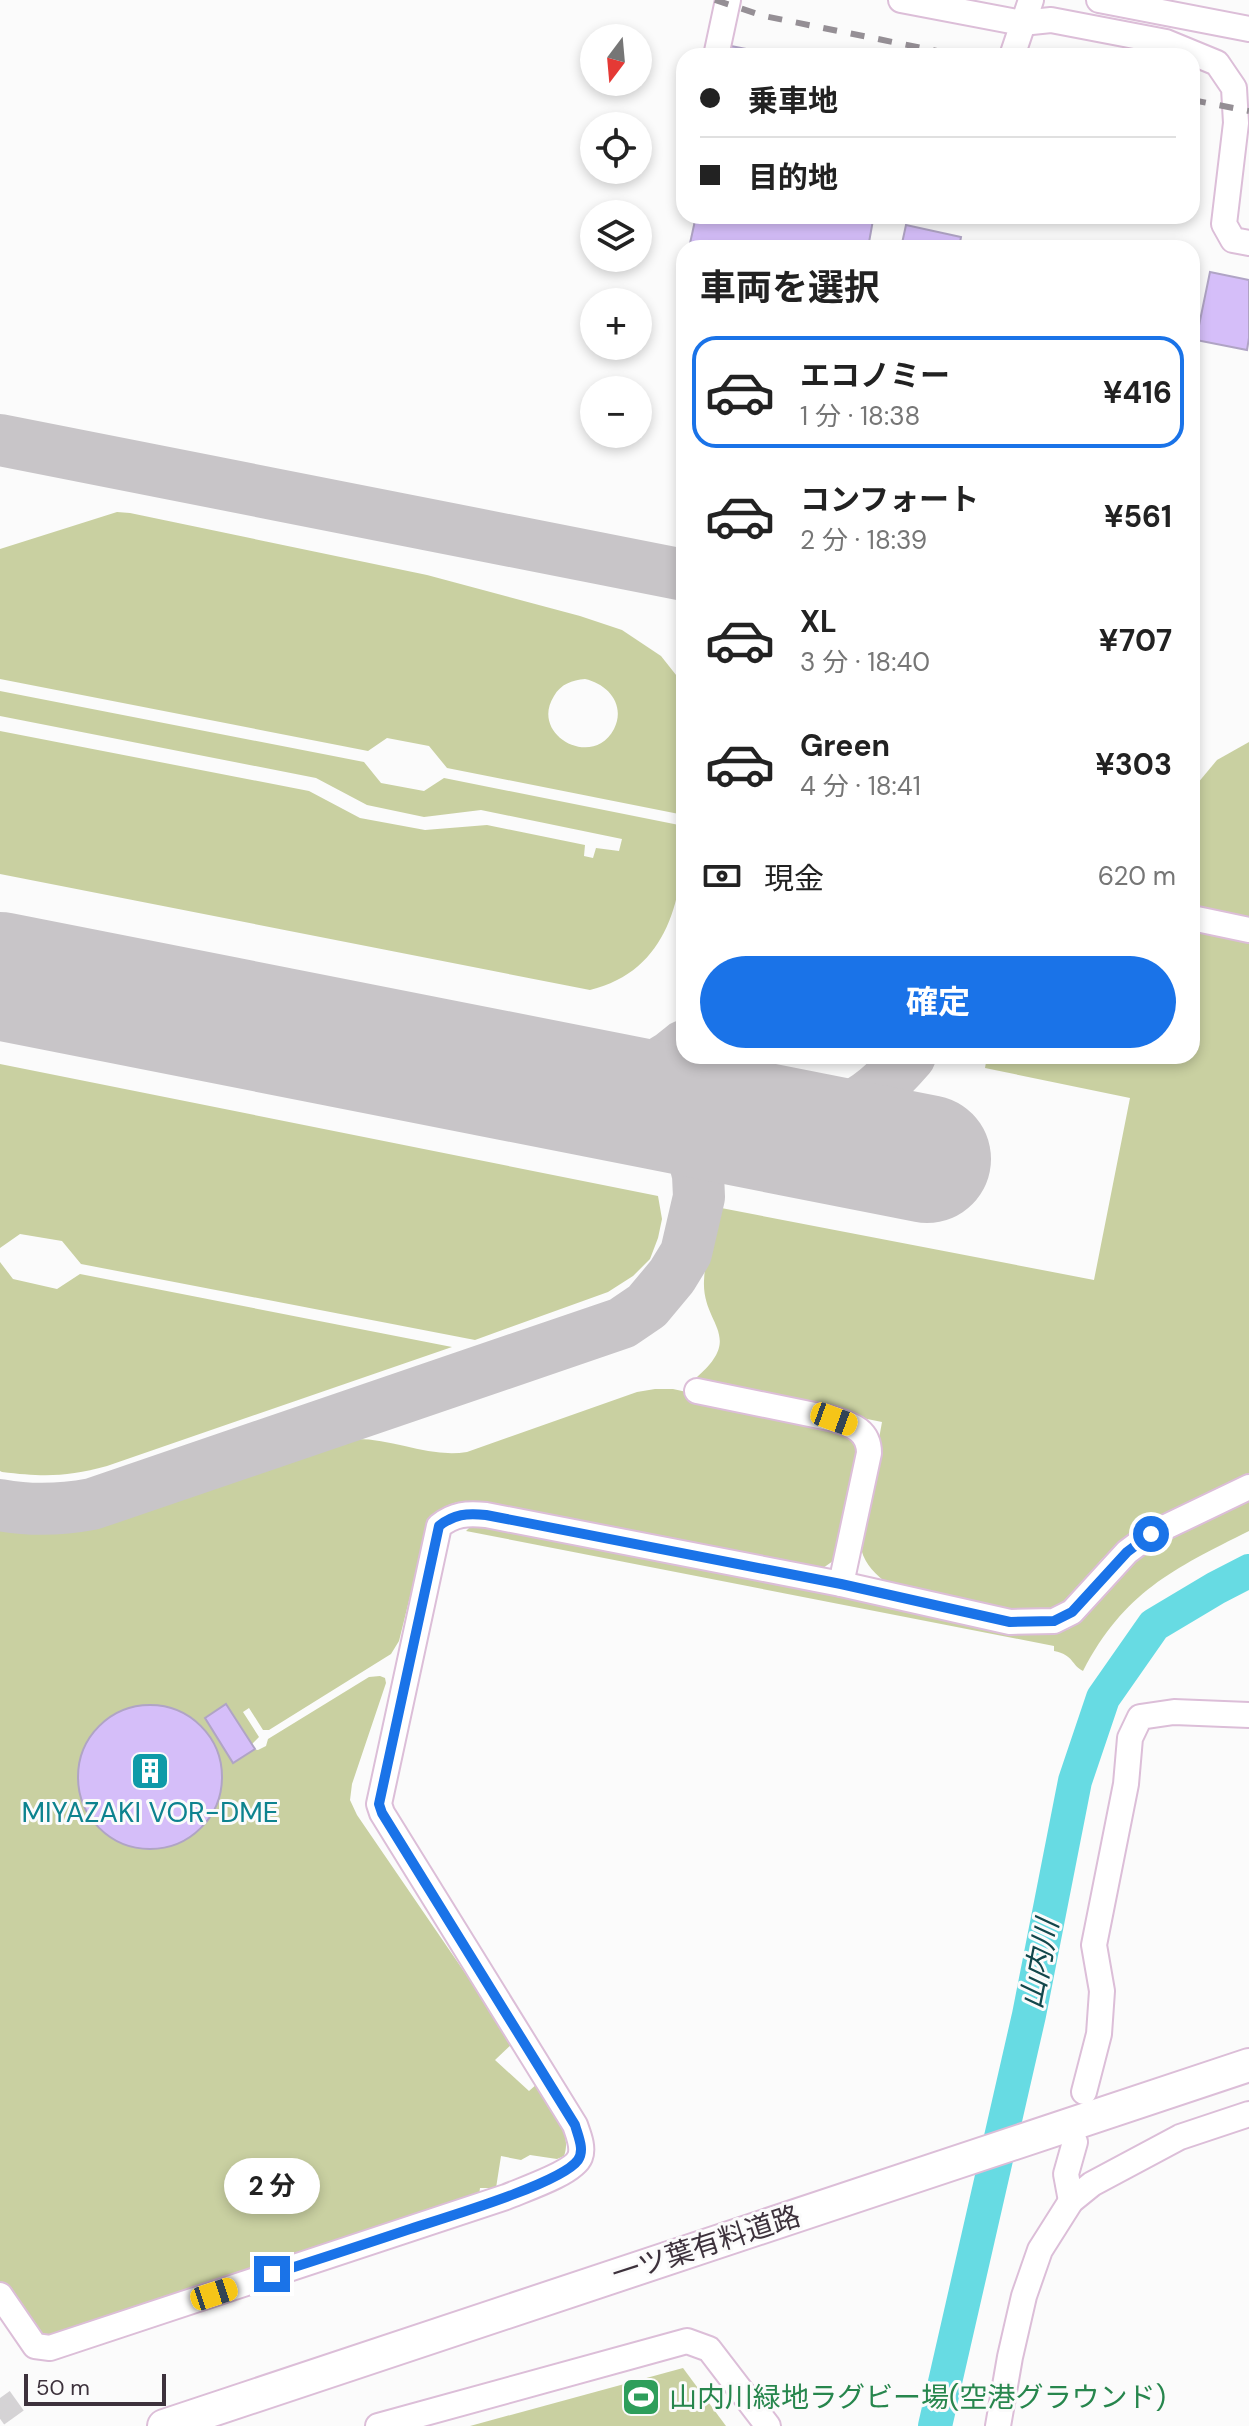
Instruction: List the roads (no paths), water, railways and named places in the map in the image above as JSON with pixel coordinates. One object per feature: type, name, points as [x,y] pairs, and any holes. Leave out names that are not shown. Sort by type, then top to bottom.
[{"type":"main road","name":"一ツ葉有料道路","points":[[164,2426],[938,2168],[1064,2136],[1249,2065]]},
{"type":"street","points":[[718,48],[728,0]]},
{"type":"street","points":[[901,0],[1022,12],[1166,42],[1181,48]]},
{"type":"street","points":[[1014,48],[1022,12],[1031,0]]},
{"type":"street","points":[[1022,12],[1059,0]]},
{"type":"street","points":[[1099,0],[1249,29]]},
{"type":"street","points":[[1200,56],[1217,63],[1234,88],[1236,123],[1224,224],[1233,240],[1249,243]]},
{"type":"street","points":[[1200,920],[1249,930]]},
{"type":"street","points":[[697,1391],[834,1419],[863,1433],[869,1442],[869,1453],[841,1584]]},
{"type":"street","points":[[0,2295],[35,2346],[50,2348],[506,2197],[563,2172],[581,2156],[581,2143],[575,2125],[379,1804],[439,1526],[450,1517],[468,1513],[486,1515],[841,1584],[1010,1622],[1054,1621],[1072,1612],[1127,1552],[1151,1534],[1249,1487]]},
{"type":"street","points":[[1084,2092],[1099,2034],[1102,1991],[1094,1945],[1126,1784],[1130,1738],[1140,1717],[1174,1712],[1249,1715]]},
{"type":"street","points":[[998,2426],[1024,2296],[1040,2250],[1071,2201],[1092,2184],[1180,2137],[1249,2114]]},
{"type":"street","points":[[1064,2136],[1071,2201]]},
{"type":"street","points":[[378,2426],[687,2341],[709,2349],[768,2426]]},
{"type":"waterway","name":"山内川","points":[[935,2426],[1029,2015],[1075,1781],[1103,1698],[1154,1625],[1249,1571]]},
{"type":"tunnel","points":[[0,2398],[20,2426]]},
{"type":"railway","points":[[715,0],[764,16],[922,48]]},
{"type":"railway","points":[[1200,102],[1249,111]]},
{"type":"place","name":"MIYAZAKI VOR-DME","points":[[150,1771]]},
{"type":"place","name":"山内川緑地ラグビー場(空港グラウンド)","points":[[641,2397]]}]
